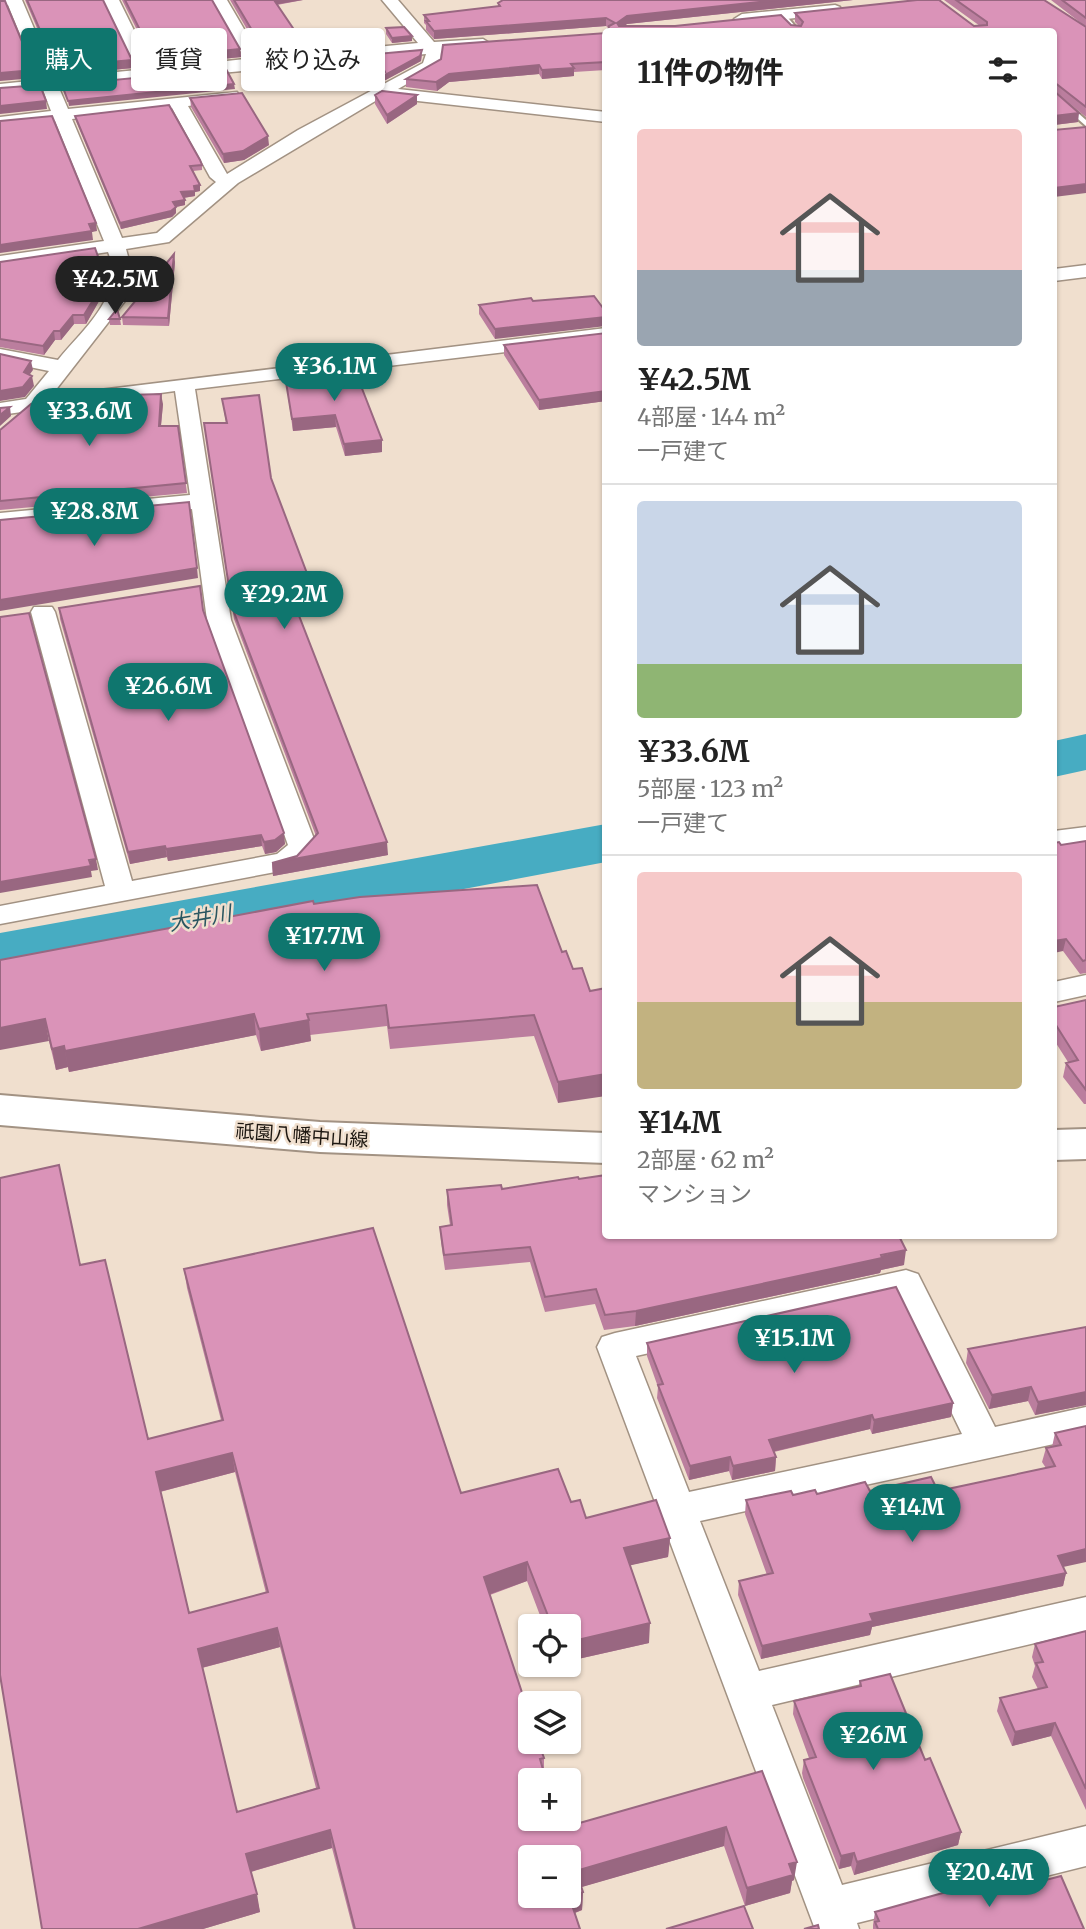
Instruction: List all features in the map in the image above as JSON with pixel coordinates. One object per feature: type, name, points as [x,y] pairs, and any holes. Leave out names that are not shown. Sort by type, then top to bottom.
[{"type":"main road","name":"祇園八幡中山線","points":[[0,1110],[320,1137],[602,1148]]},
{"type":"main road","points":[[1057,1145],[1086,1144]]},
{"type":"street","points":[[0,2],[13,0],[25,28]]},
{"type":"street","points":[[111,0],[131,41]]},
{"type":"street","points":[[219,0],[241,38]]},
{"type":"street","points":[[0,262],[152,242],[172,233],[229,181],[289,142],[434,62],[434,53],[430,47],[390,0]]},
{"type":"street","points":[[725,19],[846,9]]},
{"type":"street","points":[[385,51],[496,43]]},
{"type":"street","points":[[0,89],[21,87]]},
{"type":"street","points":[[18,410],[61,367],[121,293],[125,275],[53,91]]},
{"type":"street","points":[[380,92],[602,117]]},
{"type":"street","points":[[0,122],[242,94]]},
{"type":"street","points":[[177,102],[219,177],[229,181]]},
{"type":"street","points":[[1064,131],[1086,126]]},
{"type":"street","points":[[1057,275],[1086,271]]},
{"type":"street","points":[[18,410],[183,383],[602,334]]},
{"type":"street","points":[[0,355],[61,367]]},
{"type":"street","points":[[0,915],[286,862],[303,847],[219,620],[204,587],[201,501],[183,383]]},
{"type":"street","points":[[0,520],[201,501]]},
{"type":"street","points":[[44,611],[121,893]]},
{"type":"street","points":[[1057,839],[1086,836]]},
{"type":"street","points":[[1057,991],[1086,985]]},
{"type":"street","points":[[985,1444],[906,1283],[615,1347],[834,1919],[1086,1846]]},
{"type":"street","points":[[678,1510],[1086,1422]]},
{"type":"street","points":[[748,1692],[1086,1614]]},
{"type":"lane","points":[[781,15],[793,28]]},
{"type":"lane","points":[[1057,97],[1086,126]]},
{"type":"building","points":[[27,0],[103,0],[117,28],[39,28]]},
{"type":"building","points":[[125,0],[212,0],[240,49],[227,50],[227,28],[139,28]]},
{"type":"building","points":[[234,0],[274,0],[293,28],[251,28]]},
{"type":"building","points":[[503,0],[778,0],[627,16],[617,23],[619,26],[675,26],[781,15],[791,25],[801,26],[803,22],[795,13],[939,0],[974,26],[987,25],[987,22],[956,0],[1044,0],[1086,27],[1086,107],[1057,84],[1057,28],[609,28],[615,23],[606,18],[434,31],[424,15],[500,6],[498,3]]},
{"type":"building","points":[[1062,0],[1086,0],[1086,18]]},
{"type":"building","points":[[0,1],[5,1],[21,39],[21,71],[0,73]]},
{"type":"building","points":[[404,27],[412,36],[392,38],[386,28]]},
{"type":"building","points":[[117,29],[131,58],[117,61]]},
{"type":"building","points":[[602,33],[602,62],[571,64],[574,68],[542,70],[539,65],[449,74],[436,82],[406,79],[441,59],[443,45]]},
{"type":"building","points":[[422,50],[420,56],[385,75],[385,53]]},
{"type":"building","points":[[227,71],[234,84],[227,85]]},
{"type":"building","points":[[131,78],[131,91],[166,91],[68,101],[64,91],[117,91],[117,80]]},
{"type":"building","points":[[21,86],[21,91],[42,91],[46,101],[0,106],[0,88]]},
{"type":"building","points":[[382,91],[417,95],[387,115],[375,95]]},
{"type":"building","points":[[242,93],[268,136],[243,151],[223,154],[190,98]]},
{"type":"building","points":[[1057,94],[1079,113],[1057,116]]},
{"type":"building","points":[[169,105],[202,165],[190,166],[200,185],[194,186],[195,191],[181,192],[185,200],[173,202],[176,207],[171,211],[120,223],[75,116]]},
{"type":"building","points":[[52,116],[96,223],[89,224],[92,231],[0,245],[0,121]]},
{"type":"building","points":[[1086,127],[1086,184],[1057,188],[1057,130]]},
{"type":"building","points":[[95,248],[106,279],[84,315],[73,315],[60,331],[54,331],[43,346],[0,339],[0,262]]},
{"type":"building","points":[[174,254],[168,318],[122,317]]},
{"type":"building","points":[[594,296],[602,307],[602,317],[495,329],[479,305],[531,298],[533,301]]},
{"type":"building","points":[[117,309],[120,319],[109,319]]},
{"type":"building","points":[[602,333],[602,392],[539,400],[504,345]]},
{"type":"building","points":[[0,354],[31,361],[24,372],[32,376],[23,387],[0,391]]},
{"type":"building","points":[[354,368],[382,440],[344,444],[335,415],[292,419],[285,376]]},
{"type":"building","points":[[161,394],[159,426],[178,426],[186,483],[0,501],[0,430],[31,404],[91,396]]},
{"type":"building","points":[[259,395],[271,478],[314,592],[291,595],[387,842],[272,863],[297,856],[318,833],[232,607],[204,423],[227,423],[222,399]]},
{"type":"building","points":[[10,407],[0,415],[0,408]]},
{"type":"building","points":[[189,502],[197,568],[0,600],[0,520]]},
{"type":"building","points":[[200,586],[203,610],[284,833],[275,840],[264,842],[261,835],[128,852],[59,608]]},
{"type":"building","points":[[29,613],[96,859],[89,860],[91,866],[0,882],[0,617]]},
{"type":"building","points":[[1086,841],[1086,960],[1083,961],[1066,939],[1057,940],[1057,842],[1061,845]]},
{"type":"building","points":[[537,885],[562,952],[566,951],[573,969],[582,968],[590,991],[602,989],[602,1075],[558,1082],[534,1015],[389,1028],[386,1005],[307,1014],[309,1020],[259,1029],[254,1014],[65,1051],[64,1046],[52,1049],[45,1019],[0,1028],[0,960],[313,901],[314,904],[360,897]]},
{"type":"building","points":[[1086,1000],[1086,1090],[1066,1063],[1078,1060],[1057,1027],[1057,1006]]},
{"type":"building","points":[[59,1165],[80,1265],[105,1260],[148,1439],[223,1420],[184,1269],[373,1228],[461,1493],[558,1469],[571,1502],[580,1500],[586,1518],[656,1500],[670,1538],[624,1548],[650,1623],[581,1639],[581,1614],[547,1614],[527,1562],[484,1577],[521,1691],[518,1691],[518,1754],[543,1754],[544,1758],[540,1759],[543,1768],[518,1768],[518,1831],[581,1831],[581,1823],[762,1771],[797,1862],[789,1864],[793,1875],[747,1888],[726,1827],[581,1870],[581,1845],[518,1845],[518,1908],[573,1908],[580,1929],[355,1929],[330,1830],[246,1854],[257,1894],[138,1929],[42,1929],[0,1675],[0,1178]],"holes":[[[232,1453],[268,1592],[189,1613],[156,1472]],[[277,1628],[319,1788],[237,1812],[198,1649]]]},
{"type":"building","points":[[602,1176],[602,1239],[900,1239],[906,1250],[881,1255],[882,1258],[636,1311],[605,1315],[596,1289],[545,1297],[530,1247],[444,1255],[440,1227],[452,1225],[447,1190],[501,1185],[502,1189],[578,1177]]},
{"type":"building","points":[[896,1287],[953,1403],[874,1420],[872,1415],[769,1440],[776,1457],[733,1466],[730,1457],[690,1466],[658,1385],[663,1384],[647,1343]]},
{"type":"building","points":[[1086,1327],[1086,1392],[1038,1402],[1031,1387],[992,1395],[968,1349]]},
{"type":"building","points":[[1086,1426],[1086,1549],[1058,1556],[1066,1573],[870,1614],[873,1621],[762,1646],[739,1581],[773,1573],[746,1500],[791,1491],[793,1495],[815,1490],[817,1494],[865,1482],[870,1491],[931,1477],[938,1491],[1055,1466],[1046,1448],[1061,1445],[1055,1433]]},
{"type":"building","points":[[1086,1631],[1086,1789],[1055,1723],[1015,1732],[1000,1698],[1047,1687],[1036,1663],[1043,1662],[1035,1644]]},
{"type":"building","points":[[890,1674],[925,1760],[930,1758],[961,1832],[857,1862],[854,1853],[841,1856],[805,1764],[804,1760],[816,1757],[794,1701],[861,1686],[860,1681]]},
{"type":"building","points":[[1061,1876],[1084,1929],[878,1929],[875,1922],[879,1921],[875,1912],[982,1882],[984,1887],[1012,1880],[1015,1888]]},
{"type":"building","points":[[744,1906],[753,1929],[666,1929]]},
{"type":"waterway","name":"大井川","points":[[1057,758],[1086,752]]},
{"type":"waterway","name":"大井川","points":[[0,955],[602,844]]}]
